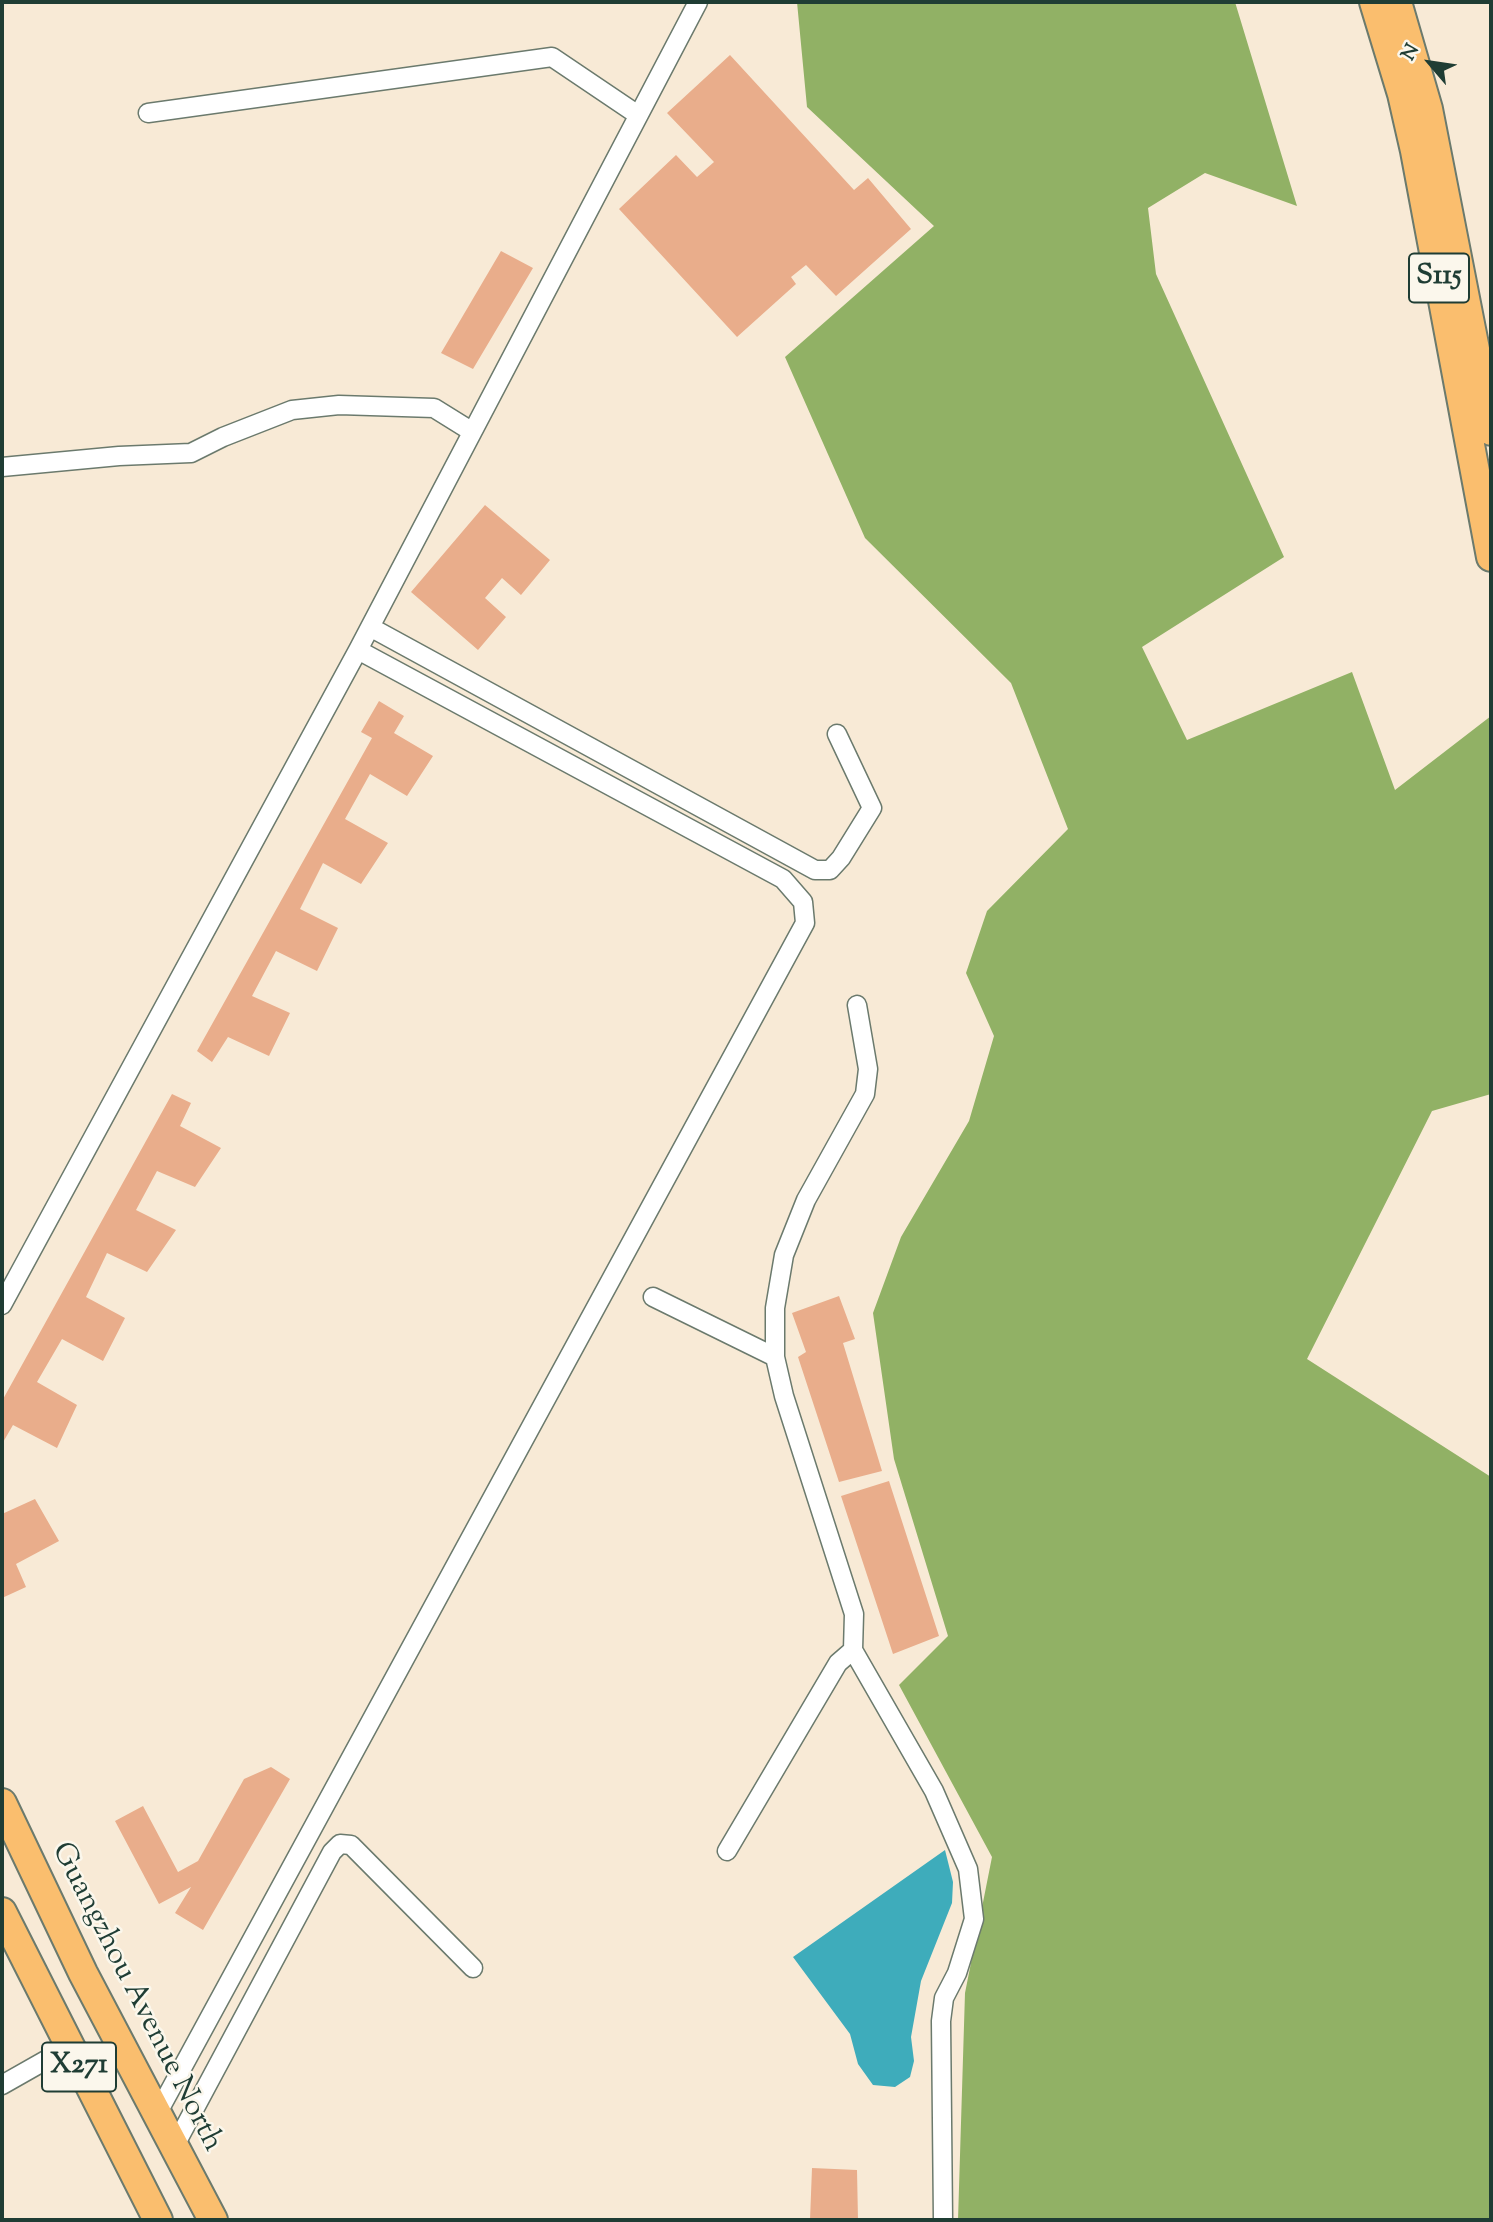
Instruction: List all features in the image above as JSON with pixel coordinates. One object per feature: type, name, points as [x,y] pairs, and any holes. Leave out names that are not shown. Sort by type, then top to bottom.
[{"type":"main road","name":"S115","points":[[1374,2],[1402,94],[1412,139],[1491,557]]},
{"type":"main road","name":"S115","points":[[1397,2],[1428,109],[1491,431]]},
{"type":"main road","name":"Guangzhou Avenue North","points":[[2,1803],[29,1866],[173,2150],[213,2220]]},
{"type":"main road","name":"X271","points":[[2,1912],[159,2220]]},
{"type":"street","points":[[2,1305],[358,650],[698,2]]},
{"type":"street","points":[[148,113],[552,57],[638,115]]},
{"type":"street","points":[[2,467],[191,453],[223,437],[292,410],[339,405],[434,408],[471,431]]},
{"type":"street","points":[[370,627],[815,870],[830,870],[841,858],[872,808],[837,734]]},
{"type":"street","points":[[156,2116],[805,923],[803,902],[783,879],[358,650]]},
{"type":"street","points":[[857,1005],[868,1069],[865,1094],[806,1200],[783,1255],[775,1308],[775,1357],[784,1396],[854,1614],[853,1650],[934,1791],[968,1868],[974,1919],[957,1973],[944,1998],[942,2021],[943,2220]]},
{"type":"street","points":[[653,1297],[775,1357]]},
{"type":"street","points":[[727,1851],[838,1663],[853,1650]]},
{"type":"street","points":[[173,2150],[332,1852],[340,1844],[351,1845],[473,1968]]},
{"type":"street","points":[[2,2085],[69,2047]]},
{"type":"green space","points":[[797,2],[1235,2],[1297,206],[1205,173],[1148,208],[1156,274],[1284,557],[1142,647],[1187,740],[1352,672],[1395,790],[1491,716],[1491,1094],[1432,1111],[1307,1359],[1491,1477],[1491,2220],[958,2220],[965,1993],[992,1857],[899,1685],[948,1636],[894,1459],[873,1313],[901,1237],[969,1121],[994,1036],[966,973],[987,911],[1068,829],[1011,683],[865,538],[785,357],[934,226],[807,107]]},
{"type":"water","points":[[945,1850],[953,1882],[952,1903],[921,1981],[911,2037],[914,2061],[910,2077],[895,2087],[873,2085],[858,2064],[850,2034],[793,1957]]},
{"type":"building","points":[[730,55],[854,190],[868,178],[911,229],[836,296],[806,265],[791,277],[796,284],[737,337],[619,209],[676,155],[697,177],[714,162],[667,113]]},
{"type":"building","points":[[501,251],[533,268],[473,369],[441,353]]},
{"type":"building","points":[[485,505],[550,560],[521,595],[502,578],[485,598],[506,617],[478,650],[411,592]]},
{"type":"building","points":[[379,701],[404,716],[394,733],[433,756],[407,796],[370,774],[345,819],[388,843],[361,884],[323,863],[300,909],[338,928],[317,971],[276,951],[252,996],[290,1013],[269,1056],[228,1037],[212,1062],[197,1051],[372,738],[361,732]]},
{"type":"building","points":[[172,1094],[191,1103],[180,1126],[221,1148],[195,1187],[157,1171],[136,1210],[176,1230],[147,1272],[107,1253],[86,1297],[125,1318],[103,1361],[62,1339],[37,1382],[77,1405],[57,1448],[13,1425],[2,1444],[2,1401]]},
{"type":"building","points":[[839,1296],[855,1339],[843,1343],[882,1471],[839,1482],[798,1357],[806,1352],[792,1313]]},
{"type":"building","points":[[889,1481],[939,1636],[893,1654],[841,1496]]},
{"type":"building","points":[[35,1499],[59,1541],[16,1564],[26,1587],[2,1598],[2,1514]]},
{"type":"building","points":[[271,1767],[290,1779],[203,1930],[175,1913],[191,1887],[159,1904],[115,1821],[143,1806],[178,1872],[198,1861],[244,1779]]},
{"type":"building","points":[[812,2168],[857,2170],[858,2220],[810,2220]]}]
